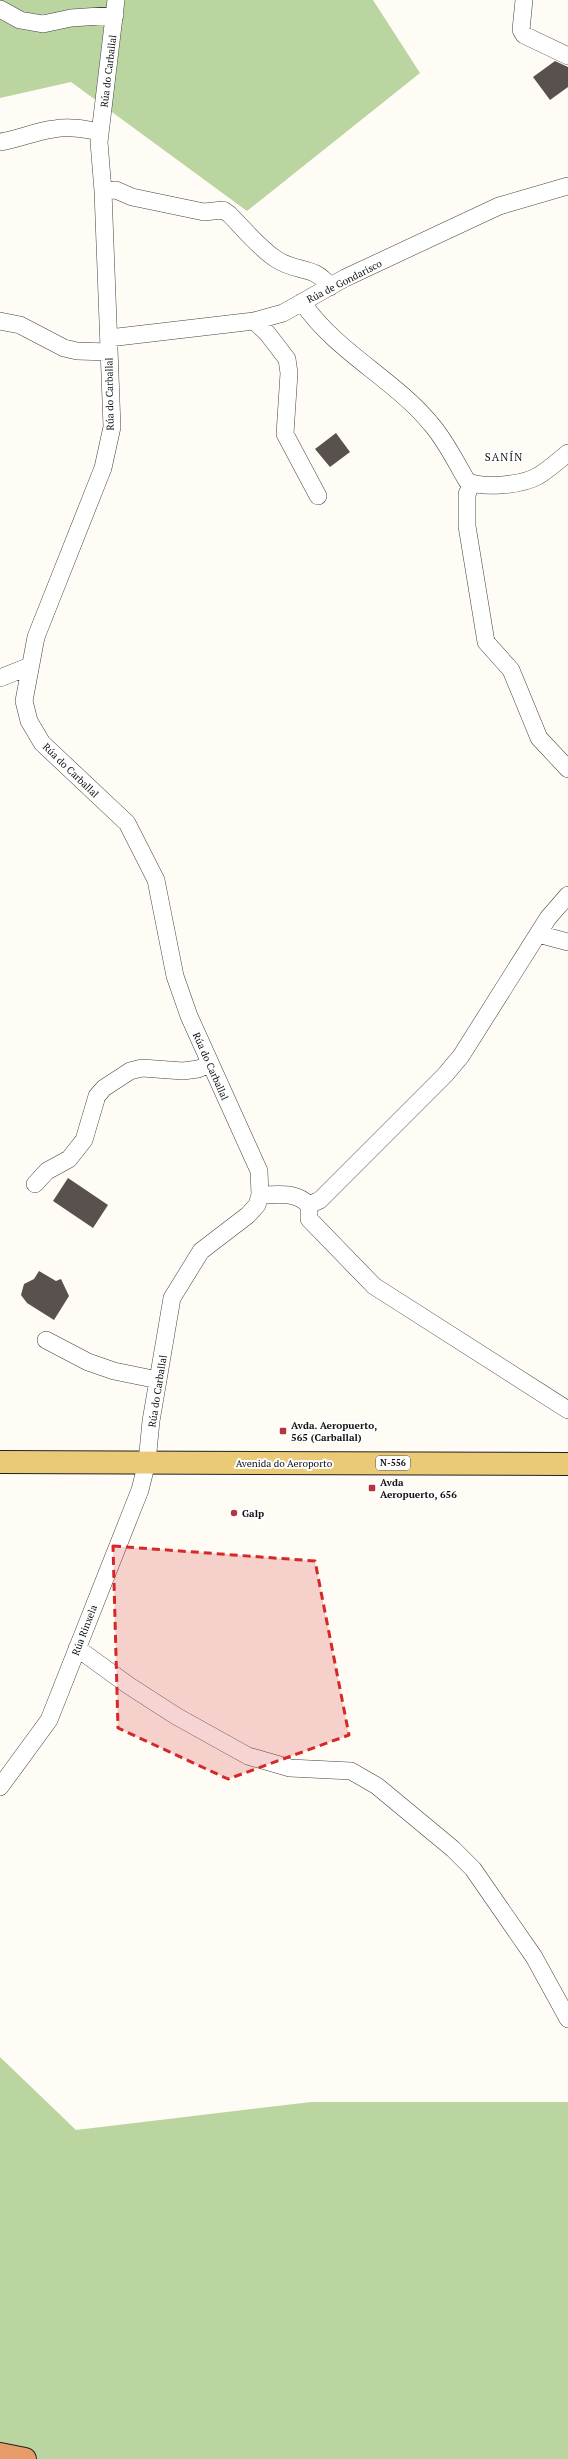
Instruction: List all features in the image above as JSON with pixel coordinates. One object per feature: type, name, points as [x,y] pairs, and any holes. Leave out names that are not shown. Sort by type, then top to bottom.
[{"type":"highway","points":[[0,2454],[25,2459]]},
{"type":"main road","name":"Avenida do Aeroporto","points":[[0,1462],[568,1464]]},
{"type":"street","points":[[524,0],[521,30],[524,35],[568,56]]},
{"type":"street","points":[[0,9],[20,20],[43,24],[116,8]]},
{"type":"street","name":"Rúa do Carballal","points":[[116,8],[98,142],[103,191],[106,316],[109,345],[112,427],[103,468],[36,637],[24,700],[29,722],[42,743],[127,823],[156,880],[175,976],[189,1016],[259,1171],[260,1195],[257,1205],[248,1215],[201,1251],[172,1298],[158,1380],[147,1462]]},
{"type":"street","points":[[0,142],[20,139],[54,128],[77,128],[100,132]]},
{"type":"street","name":"Rúa de Gondarisco","points":[[0,321],[20,325],[64,348],[78,351],[254,321],[283,313],[330,287],[499,206],[568,186]]},
{"type":"street","points":[[103,191],[116,190],[132,197],[204,212],[222,210],[229,214],[275,259],[286,265],[322,276],[330,287]]},
{"type":"street","points":[[302,302],[309,312],[354,355],[431,423],[451,451],[467,481],[481,486],[525,481],[538,476],[568,453]]},
{"type":"street","points":[[254,321],[267,333],[287,359],[289,374],[285,434],[318,496]]},
{"type":"street","points":[[472,483],[467,494],[467,526],[486,642],[511,670],[539,738],[568,768]]},
{"type":"street","points":[[0,678],[30,666]]},
{"type":"street","points":[[309,1205],[320,1200],[445,1075],[461,1056],[548,918],[568,895]]},
{"type":"street","points":[[538,934],[568,942]]},
{"type":"street","points":[[35,1184],[47,1170],[69,1159],[84,1140],[98,1096],[104,1088],[130,1071],[142,1068],[182,1070],[198,1069],[210,1064]]},
{"type":"street","points":[[260,1195],[290,1194],[303,1199],[309,1205],[309,1219],[374,1286],[568,1410]]},
{"type":"street","points":[[46,1340],[88,1362],[114,1371],[158,1380]]},
{"type":"street","name":"Rúa Rinxela","points":[[0,1786],[49,1720],[140,1490],[147,1462]]},
{"type":"street","points":[[77,1648],[128,1685],[176,1716],[248,1756],[290,1768],[351,1771],[376,1786],[453,1849],[472,1869],[534,1957],[568,2018]]},
{"type":"highlighted area","points":[[113,1546],[315,1561],[349,1735],[228,1779],[118,1728]]},
{"type":"green space","points":[[0,0],[373,0],[420,73],[247,211],[71,82],[0,98]]},
{"type":"green space","points":[[0,2057],[76,2130],[311,2102],[568,2102],[568,2459],[0,2459]]},
{"type":"building","points":[[555,61],[568,67],[568,87],[550,100],[533,77]]},
{"type":"building","points":[[336,433],[350,452],[330,467],[315,449]]},
{"type":"building","points":[[68,1178],[108,1205],[93,1228],[53,1201]]},
{"type":"building","points":[[39,1271],[56,1281],[61,1279],[69,1296],[54,1320],[27,1303],[21,1295],[24,1284],[34,1279]]},
{"type":"place","name":"Avda. Aeropuerto, 565 (Carballal)","points":[[283,1431]]},
{"type":"place","name":"Avda Aeropuerto, 656","points":[[372,1488]]},
{"type":"place","name":"Galp","points":[[234,1513]]},
{"type":"district","name":"SANÍN","points":[[504,457]]}]
